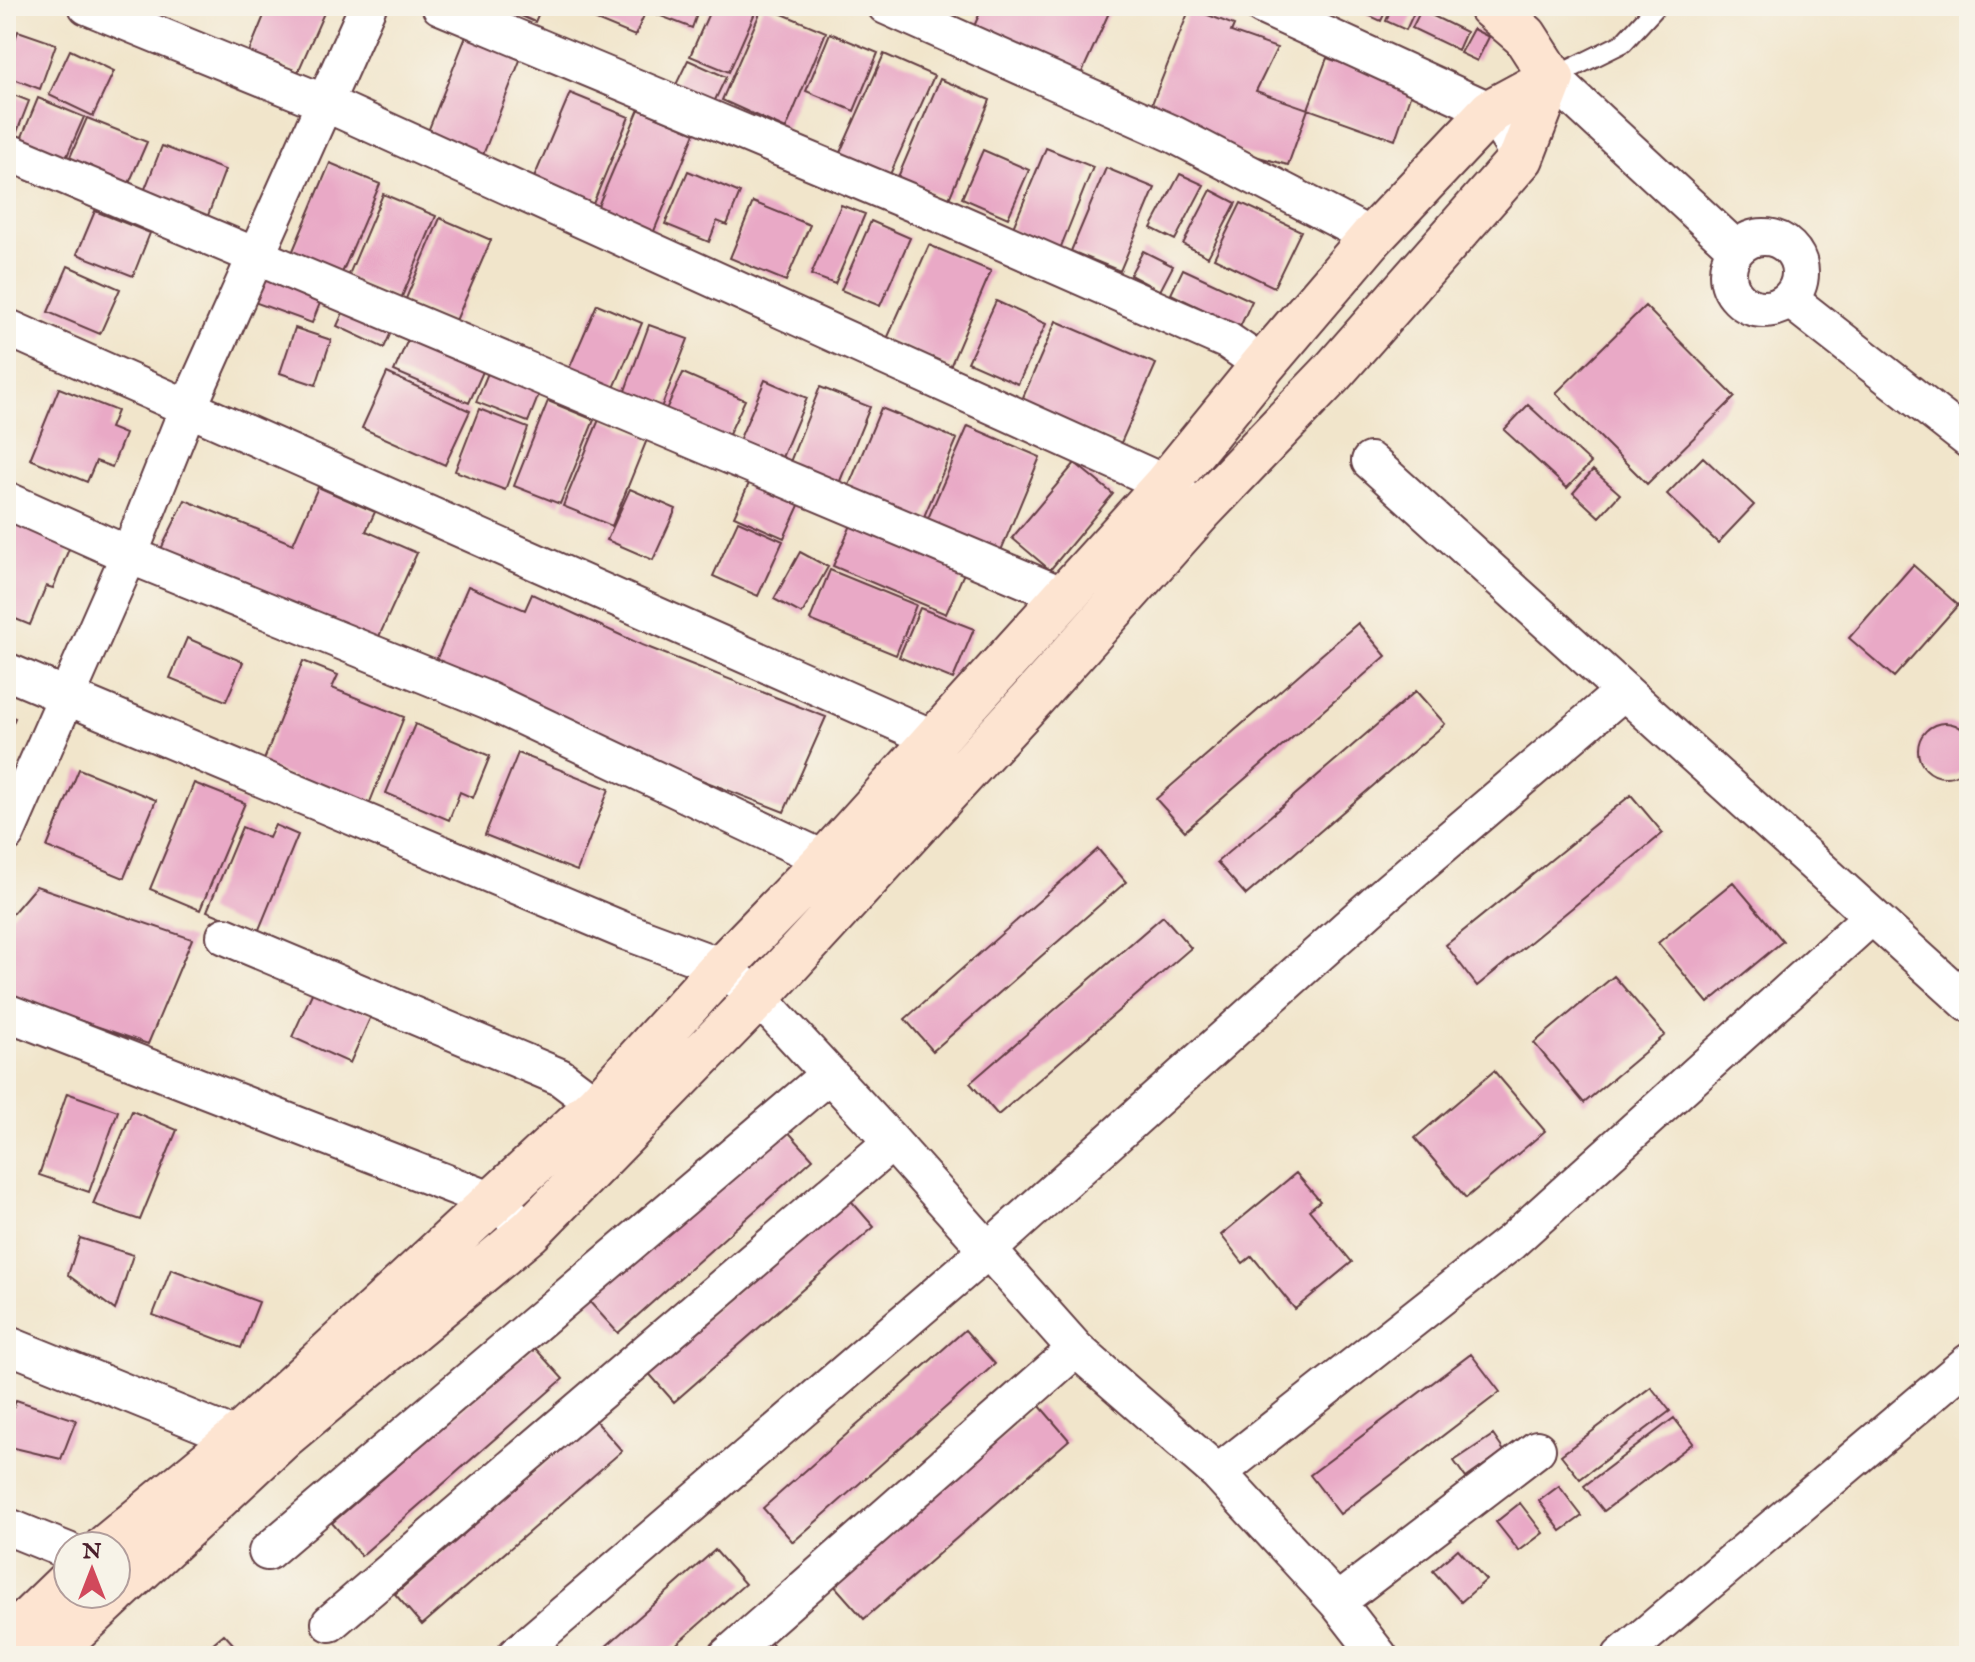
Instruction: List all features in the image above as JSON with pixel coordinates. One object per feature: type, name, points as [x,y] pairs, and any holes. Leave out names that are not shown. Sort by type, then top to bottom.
[{"type":"street","points":[[87,6],[325,103],[1183,497]]},
{"type":"street","points":[[6,834],[68,698],[188,408],[368,6]]},
{"type":"street","points":[[440,6],[946,217],[1228,341],[1263,365]]},
{"type":"street","points":[[886,6],[1173,134],[1372,237]]},
{"type":"street","points":[[1262,6],[1491,111],[1521,158]]},
{"type":"street","points":[[1490,6],[1525,36],[1552,78],[1736,249]]},
{"type":"street","points":[[132,1577],[285,1435],[530,1231],[758,997],[1032,699],[1183,497],[1263,365],[1372,237],[1491,111],[1552,78]]},
{"type":"street","points":[[126,1530],[238,1438],[597,1105],[722,967],[826,860],[1064,596],[1331,374],[1521,158],[1552,78]]},
{"type":"street","points":[[6,151],[1064,596]]},
{"type":"street","points":[[1767,237],[1788,246],[1795,255],[1799,278],[1789,299],[1779,306],[1755,308],[1735,295],[1729,284],[1728,271],[1736,249],[1756,238],[1767,237]]},
{"type":"street","points":[[1789,299],[1969,440]]},
{"type":"street","points":[[6,327],[935,739]]},
{"type":"street","points":[[1370,461],[1969,1004]]},
{"type":"street","points":[[6,500],[129,555],[487,700],[826,860]]},
{"type":"street","points":[[6,671],[625,931],[722,967],[758,997],[1076,1349],[1218,1473],[1337,1602],[1379,1656]]},
{"type":"street","points":[[515,1656],[988,1250],[1383,896],[1624,691]]},
{"type":"street","points":[[1218,1473],[1511,1242],[1872,916]]},
{"type":"street","points":[[225,936],[560,1077],[597,1105]]},
{"type":"street","points":[[6,1012],[493,1201],[530,1231]]},
{"type":"street","points":[[267,1552],[828,1075]]},
{"type":"street","points":[[330,1623],[892,1142]]},
{"type":"street","points":[[6,1344],[238,1438]]},
{"type":"street","points":[[727,1656],[1076,1349]]},
{"type":"street","points":[[1621,1656],[1969,1362]]},
{"type":"street","points":[[1337,1602],[1537,1449]]},
{"type":"street","points":[[6,1526],[52,1545]]},
{"type":"street","points":[[6,1642],[52,1597]]},
{"type":"street","points":[[48,1656],[97,1610]]},
{"type":"lane","points":[[1552,78],[1623,43],[1657,6]]},
{"type":"building","points":[[268,6],[327,6],[298,72],[249,52]]},
{"type":"building","points":[[498,6],[542,6],[535,22]]},
{"type":"building","points":[[600,6],[648,6],[635,36],[594,19]]},
{"type":"building","points":[[661,6],[700,6],[692,28],[658,15]]},
{"type":"building","points":[[712,6],[758,6],[729,72],[690,56]]},
{"type":"building","points":[[763,6],[826,32],[786,129],[722,100]]},
{"type":"building","points":[[904,6],[959,6],[950,25]]},
{"type":"building","points":[[983,6],[1112,6],[1079,79],[971,33]]},
{"type":"building","points":[[1369,6],[1388,6],[1381,21],[1366,14]]},
{"type":"building","points":[[1392,6],[1417,6],[1406,30],[1386,21]]},
{"type":"building","points":[[1190,8],[1234,25],[1231,32],[1277,48],[1256,91],[1308,109],[1288,165],[1229,149],[1148,114]]},
{"type":"building","points":[[1421,10],[1466,32],[1458,50],[1412,28]]},
{"type":"building","points":[[1473,29],[1489,37],[1477,61],[1460,53]]},
{"type":"building","points":[[18,31],[56,44],[40,89],[6,76],[6,65]]},
{"type":"building","points":[[830,33],[878,53],[854,111],[806,91]]},
{"type":"building","points":[[467,34],[522,55],[481,160],[425,139]]},
{"type":"building","points":[[70,50],[114,71],[93,116],[49,95]]},
{"type":"building","points":[[884,54],[934,76],[888,179],[838,157]]},
{"type":"building","points":[[1327,58],[1413,87],[1395,140],[1308,109]]},
{"type":"building","points":[[688,60],[726,77],[708,115],[670,97]]},
{"type":"building","points":[[940,79],[990,100],[949,199],[898,177]]},
{"type":"building","points":[[6,92],[29,101],[15,137],[6,134]]},
{"type":"building","points":[[570,93],[629,117],[588,216],[528,192]]},
{"type":"building","points":[[38,98],[84,117],[64,163],[19,144]]},
{"type":"building","points":[[639,109],[695,133],[652,236],[595,213]]},
{"type":"building","points":[[87,118],[147,142],[127,188],[67,164]]},
{"type":"building","points":[[162,146],[225,170],[207,218],[143,194]]},
{"type":"building","points":[[1046,148],[1093,167],[1060,249],[1012,230]]},
{"type":"building","points":[[983,150],[1029,170],[1008,218],[962,198]]},
{"type":"building","points":[[330,163],[380,184],[342,273],[292,253]]},
{"type":"building","points":[[1106,168],[1155,188],[1120,271],[1071,251]]},
{"type":"building","points":[[688,171],[740,193],[727,225],[717,221],[709,242],[665,224]]},
{"type":"building","points":[[1180,174],[1204,185],[1175,240],[1151,228]]},
{"type":"building","points":[[1211,190],[1236,203],[1208,257],[1183,244]]},
{"type":"building","points":[[383,194],[436,216],[401,299],[348,277]]},
{"type":"building","points":[[753,202],[810,225],[786,281],[730,258]]},
{"type":"building","points":[[1241,203],[1301,231],[1274,287],[1214,258]]},
{"type":"building","points":[[841,205],[865,214],[835,284],[811,275]]},
{"type":"building","points":[[95,211],[150,233],[133,276],[77,254]]},
{"type":"building","points":[[440,218],[491,240],[455,323],[405,301]]},
{"type":"building","points":[[871,221],[910,238],[880,306],[841,290]]},
{"type":"building","points":[[929,245],[991,271],[950,367],[887,339]]},
{"type":"building","points":[[1143,251],[1173,266],[1160,291],[1130,275]]},
{"type":"building","points":[[68,266],[120,289],[100,334],[48,312]]},
{"type":"building","points":[[267,266],[326,288],[312,323],[254,302]]},
{"type":"building","points":[[1183,269],[1252,301],[1240,327],[1171,294]]},
{"type":"building","points":[[350,297],[397,319],[384,348],[337,326]]},
{"type":"building","points":[[996,301],[1046,324],[1018,384],[968,362]]},
{"type":"building","points":[[597,304],[642,323],[611,395],[566,376]]},
{"type":"building","points":[[1645,306],[1735,397],[1647,484],[1556,393]]},
{"type":"building","points":[[1056,321],[1156,364],[1120,445],[1021,402]]},
{"type":"building","points":[[649,325],[688,339],[659,413],[622,399]]},
{"type":"building","points":[[295,328],[331,340],[316,385],[280,373]]},
{"type":"building","points":[[410,335],[485,367],[469,403],[394,371]]},
{"type":"building","points":[[492,363],[543,384],[528,422],[476,402]]},
{"type":"building","points":[[387,373],[470,411],[445,465],[362,428]]},
{"type":"building","points":[[683,373],[745,400],[725,443],[663,416]]},
{"type":"building","points":[[765,380],[807,398],[778,467],[735,450]]},
{"type":"building","points":[[820,387],[870,407],[836,491],[786,472]]},
{"type":"building","points":[[59,388],[117,411],[110,428],[125,434],[112,467],[96,461],[87,482],[30,459]]},
{"type":"building","points":[[548,401],[594,420],[560,504],[514,486]]},
{"type":"building","points":[[1528,405],[1591,463],[1567,488],[1504,430]]},
{"type":"building","points":[[881,408],[957,439],[920,526],[845,495]]},
{"type":"building","points":[[479,409],[528,428],[505,490],[455,471]]},
{"type":"building","points":[[600,417],[648,437],[612,526],[563,506]]},
{"type":"building","points":[[968,426],[1040,457],[1000,553],[926,523]]},
{"type":"building","points":[[1703,457],[1754,505],[1718,543],[1667,494]]},
{"type":"building","points":[[1075,463],[1113,494],[1050,570],[1012,538]]},
{"type":"building","points":[[1593,470],[1620,494],[1599,517],[1573,493]]},
{"type":"building","points":[[751,479],[801,501],[784,538],[734,516]]},
{"type":"building","points":[[318,487],[375,512],[366,531],[417,553],[376,643],[161,549],[185,500],[293,544]]},
{"type":"building","points":[[630,489],[676,509],[653,560],[607,540]]},
{"type":"building","points":[[6,512],[73,539],[53,588],[46,586],[30,625],[6,615]]},
{"type":"building","points":[[855,516],[968,564],[946,614],[833,566]]},
{"type":"building","points":[[738,521],[783,541],[758,596],[713,576]]},
{"type":"building","points":[[800,552],[828,567],[802,614],[774,599]]},
{"type":"building","points":[[1913,565],[1958,605],[1894,677],[1849,638]]},
{"type":"building","points":[[830,570],[916,605],[896,655],[810,620]]},
{"type":"building","points":[[468,586],[525,610],[532,594],[642,645],[826,717],[784,812],[643,757],[433,667]]},
{"type":"building","points":[[920,608],[974,629],[953,679],[899,657]]},
{"type":"building","points":[[1358,623],[1386,656],[1185,831],[1156,799]]},
{"type":"building","points":[[187,638],[243,662],[226,701],[170,678]]},
{"type":"building","points":[[303,661],[338,675],[332,688],[404,717],[368,807],[262,765]]},
{"type":"building","points":[[1416,691],[1445,724],[1246,895],[1217,862]]},
{"type":"building","points":[[6,714],[15,718],[6,738]]},
{"type":"building","points":[[1945,723],[1964,731],[1972,750],[1964,769],[1945,777],[1926,769],[1918,750],[1926,731]]},
{"type":"building","points":[[415,724],[490,756],[473,798],[460,792],[449,820],[386,793]]},
{"type":"building","points":[[518,753],[609,789],[577,871],[485,835]]},
{"type":"building","points":[[79,769],[156,800],[124,878],[47,847]]},
{"type":"building","points":[[194,783],[245,803],[200,910],[150,889]]},
{"type":"building","points":[[1631,795],[1663,833],[1477,986],[1446,945]]},
{"type":"building","points":[[275,825],[298,835],[258,932],[207,911],[242,827],[269,838]]},
{"type":"building","points":[[1098,849],[1126,882],[933,1051],[905,1019]]},
{"type":"building","points":[[1733,882],[1783,941],[1708,1003],[1658,943]]},
{"type":"building","points":[[36,886],[192,939],[148,1044],[6,995],[6,927],[12,914]]},
{"type":"building","points":[[1163,916],[1191,948],[998,1115],[970,1083]]},
{"type":"building","points":[[1614,976],[1665,1035],[1584,1103],[1534,1043]]},
{"type":"building","points":[[314,989],[372,1014],[350,1063],[292,1037]]},
{"type":"building","points":[[1494,1071],[1545,1131],[1466,1198],[1415,1138]]},
{"type":"building","points":[[67,1093],[118,1111],[89,1192],[39,1175]]},
{"type":"building","points":[[132,1111],[177,1130],[140,1220],[93,1204]]},
{"type":"building","points":[[783,1126],[813,1159],[618,1333],[588,1300]]},
{"type":"building","points":[[1296,1173],[1320,1201],[1309,1210],[1352,1262],[1295,1309],[1252,1256],[1243,1263],[1221,1235]]},
{"type":"building","points":[[846,1195],[874,1227],[674,1402],[646,1370]]},
{"type":"building","points":[[80,1238],[133,1255],[115,1310],[68,1275]]},
{"type":"building","points":[[171,1269],[259,1302],[241,1348],[153,1315]]},
{"type":"building","points":[[965,1330],[995,1364],[793,1542],[763,1508]]},
{"type":"building","points":[[534,1347],[563,1379],[361,1556],[332,1523]]},
{"type":"building","points":[[1471,1354],[1500,1392],[1340,1514],[1310,1475]]},
{"type":"building","points":[[1651,1387],[1670,1411],[1580,1479],[1561,1455]]},
{"type":"building","points":[[16,1400],[76,1420],[61,1459],[6,1446],[6,1430]]},
{"type":"building","points":[[1039,1405],[1069,1440],[864,1619],[833,1584]]},
{"type":"building","points":[[1674,1418],[1693,1443],[1604,1511],[1584,1486]]},
{"type":"building","points":[[595,1420],[622,1451],[422,1625],[395,1594]]},
{"type":"building","points":[[1493,1435],[1504,1451],[1466,1478],[1454,1461]]},
{"type":"building","points":[[1559,1486],[1582,1516],[1561,1531],[1539,1501]]},
{"type":"building","points":[[1520,1503],[1543,1533],[1519,1551],[1496,1522]]},
{"type":"building","points":[[1458,1549],[1486,1580],[1461,1602],[1433,1571]]},
{"type":"building","points":[[715,1550],[745,1584],[663,1656],[595,1656]]},
{"type":"building","points":[[224,1634],[244,1656],[198,1656]]},
{"type":"building","points":[[769,1641],[782,1656],[753,1656]]}]
